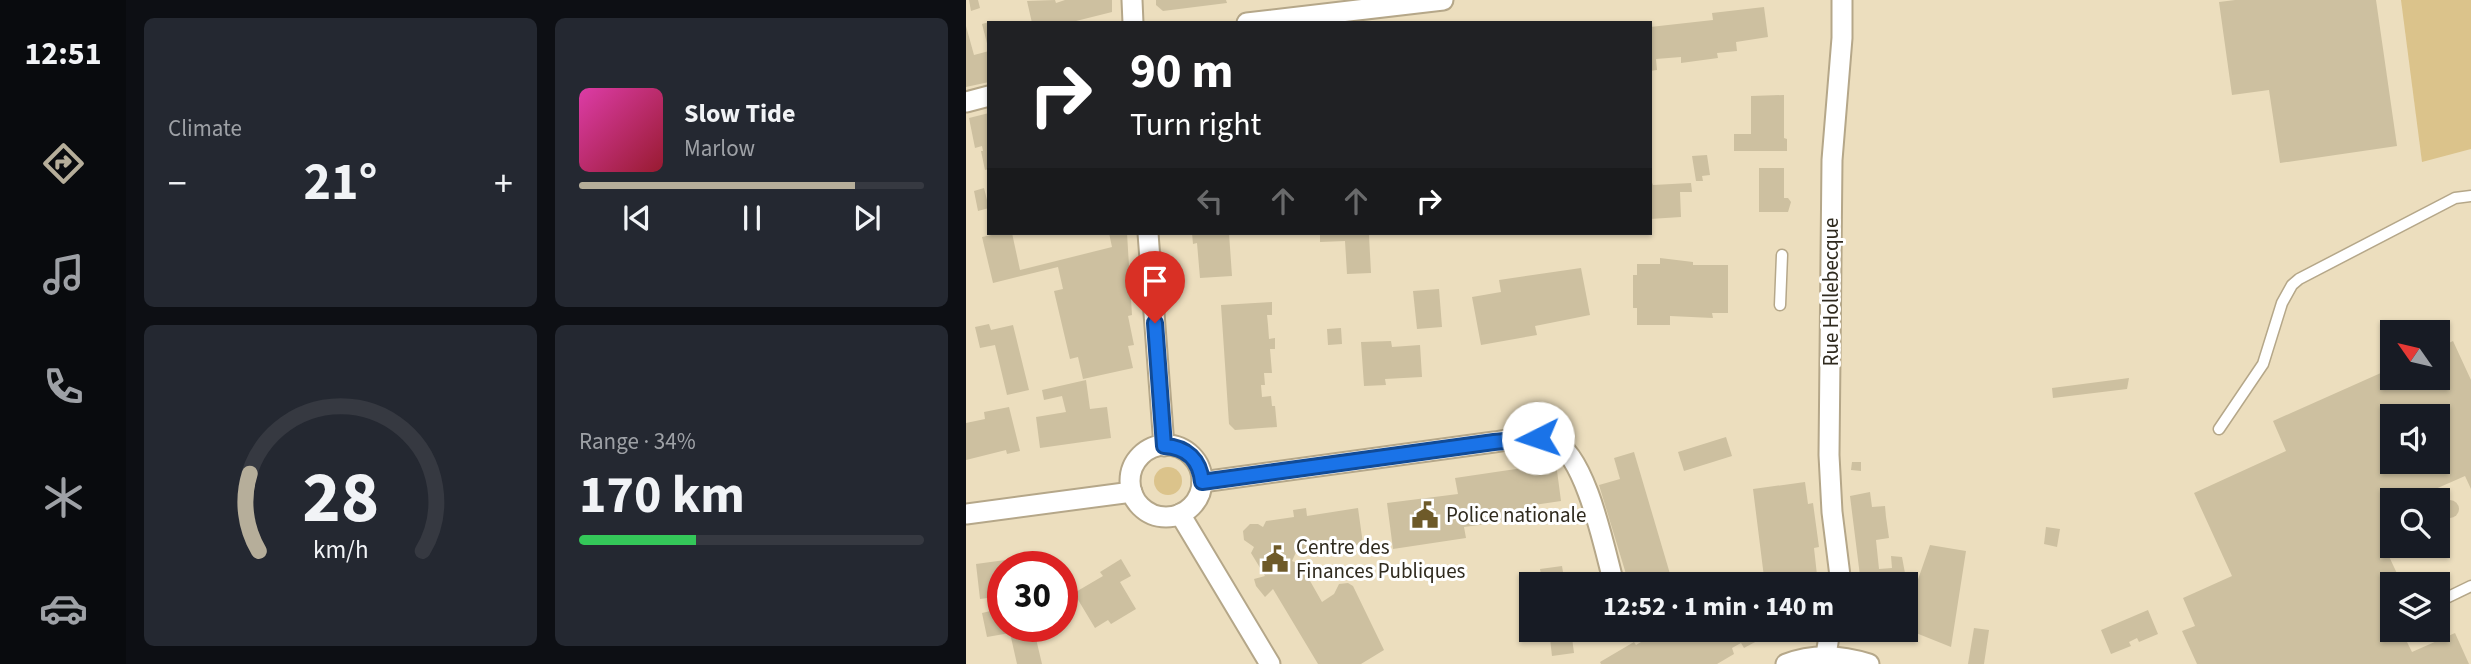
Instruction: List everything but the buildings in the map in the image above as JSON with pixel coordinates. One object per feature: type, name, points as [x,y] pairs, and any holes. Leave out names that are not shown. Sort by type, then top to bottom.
[{"type":"street","points":[[1132,0],[1133,21]]},
{"type":"street","points":[[1264,21],[1443,0]]},
{"type":"street","name":"Rue Hollebecque","points":[[1840,572],[1832,512],[1829,455],[1832,171],[1842,37],[1842,0]]},
{"type":"street","points":[[966,102],[987,97]]},
{"type":"street","points":[[1148,235],[1164,446]]},
{"type":"street","points":[[1202,482],[1526,438],[1548,440],[1565,448],[1578,466],[1610,572]]},
{"type":"street","points":[[1164,446],[1177,447],[1189,454],[1198,465],[1202,482],[1194,503],[1180,514],[1167,517],[1154,515],[1139,505],[1132,492],[1131,474],[1146,451],[1164,446]]},
{"type":"street","points":[[966,514],[1132,492]]},
{"type":"street","points":[[1180,514],[1269,664]]},
{"type":"street","points":[[1826,655],[1828,642]]},
{"type":"street","points":[[1786,664],[1826,655],[1870,664]]},
{"type":"lane","points":[[2219,429],[2257,374],[2267,354],[2282,303],[2299,279],[2455,198],[2471,196]]},
{"type":"lane","points":[[1780,305],[1782,255]]},
{"type":"lane","points":[[2450,596],[2471,586]]},
{"type":"shaded area","points":[[2401,0],[2471,0],[2471,149],[2422,162]]},
{"type":"shaded area","points":[[1168,467],[1178,471],[1182,481],[1178,491],[1168,495],[1158,491],[1154,481],[1158,471]]},
{"type":"place","name":"Police nationale","points":[[1425,515]]},
{"type":"place","name":"Centre des Finances Publiques","points":[[1275,559]]},
{"type":"route","points":[[1155,323],[1164,446],[1177,447],[1189,454],[1198,465],[1202,482],[1538,438]]}]
